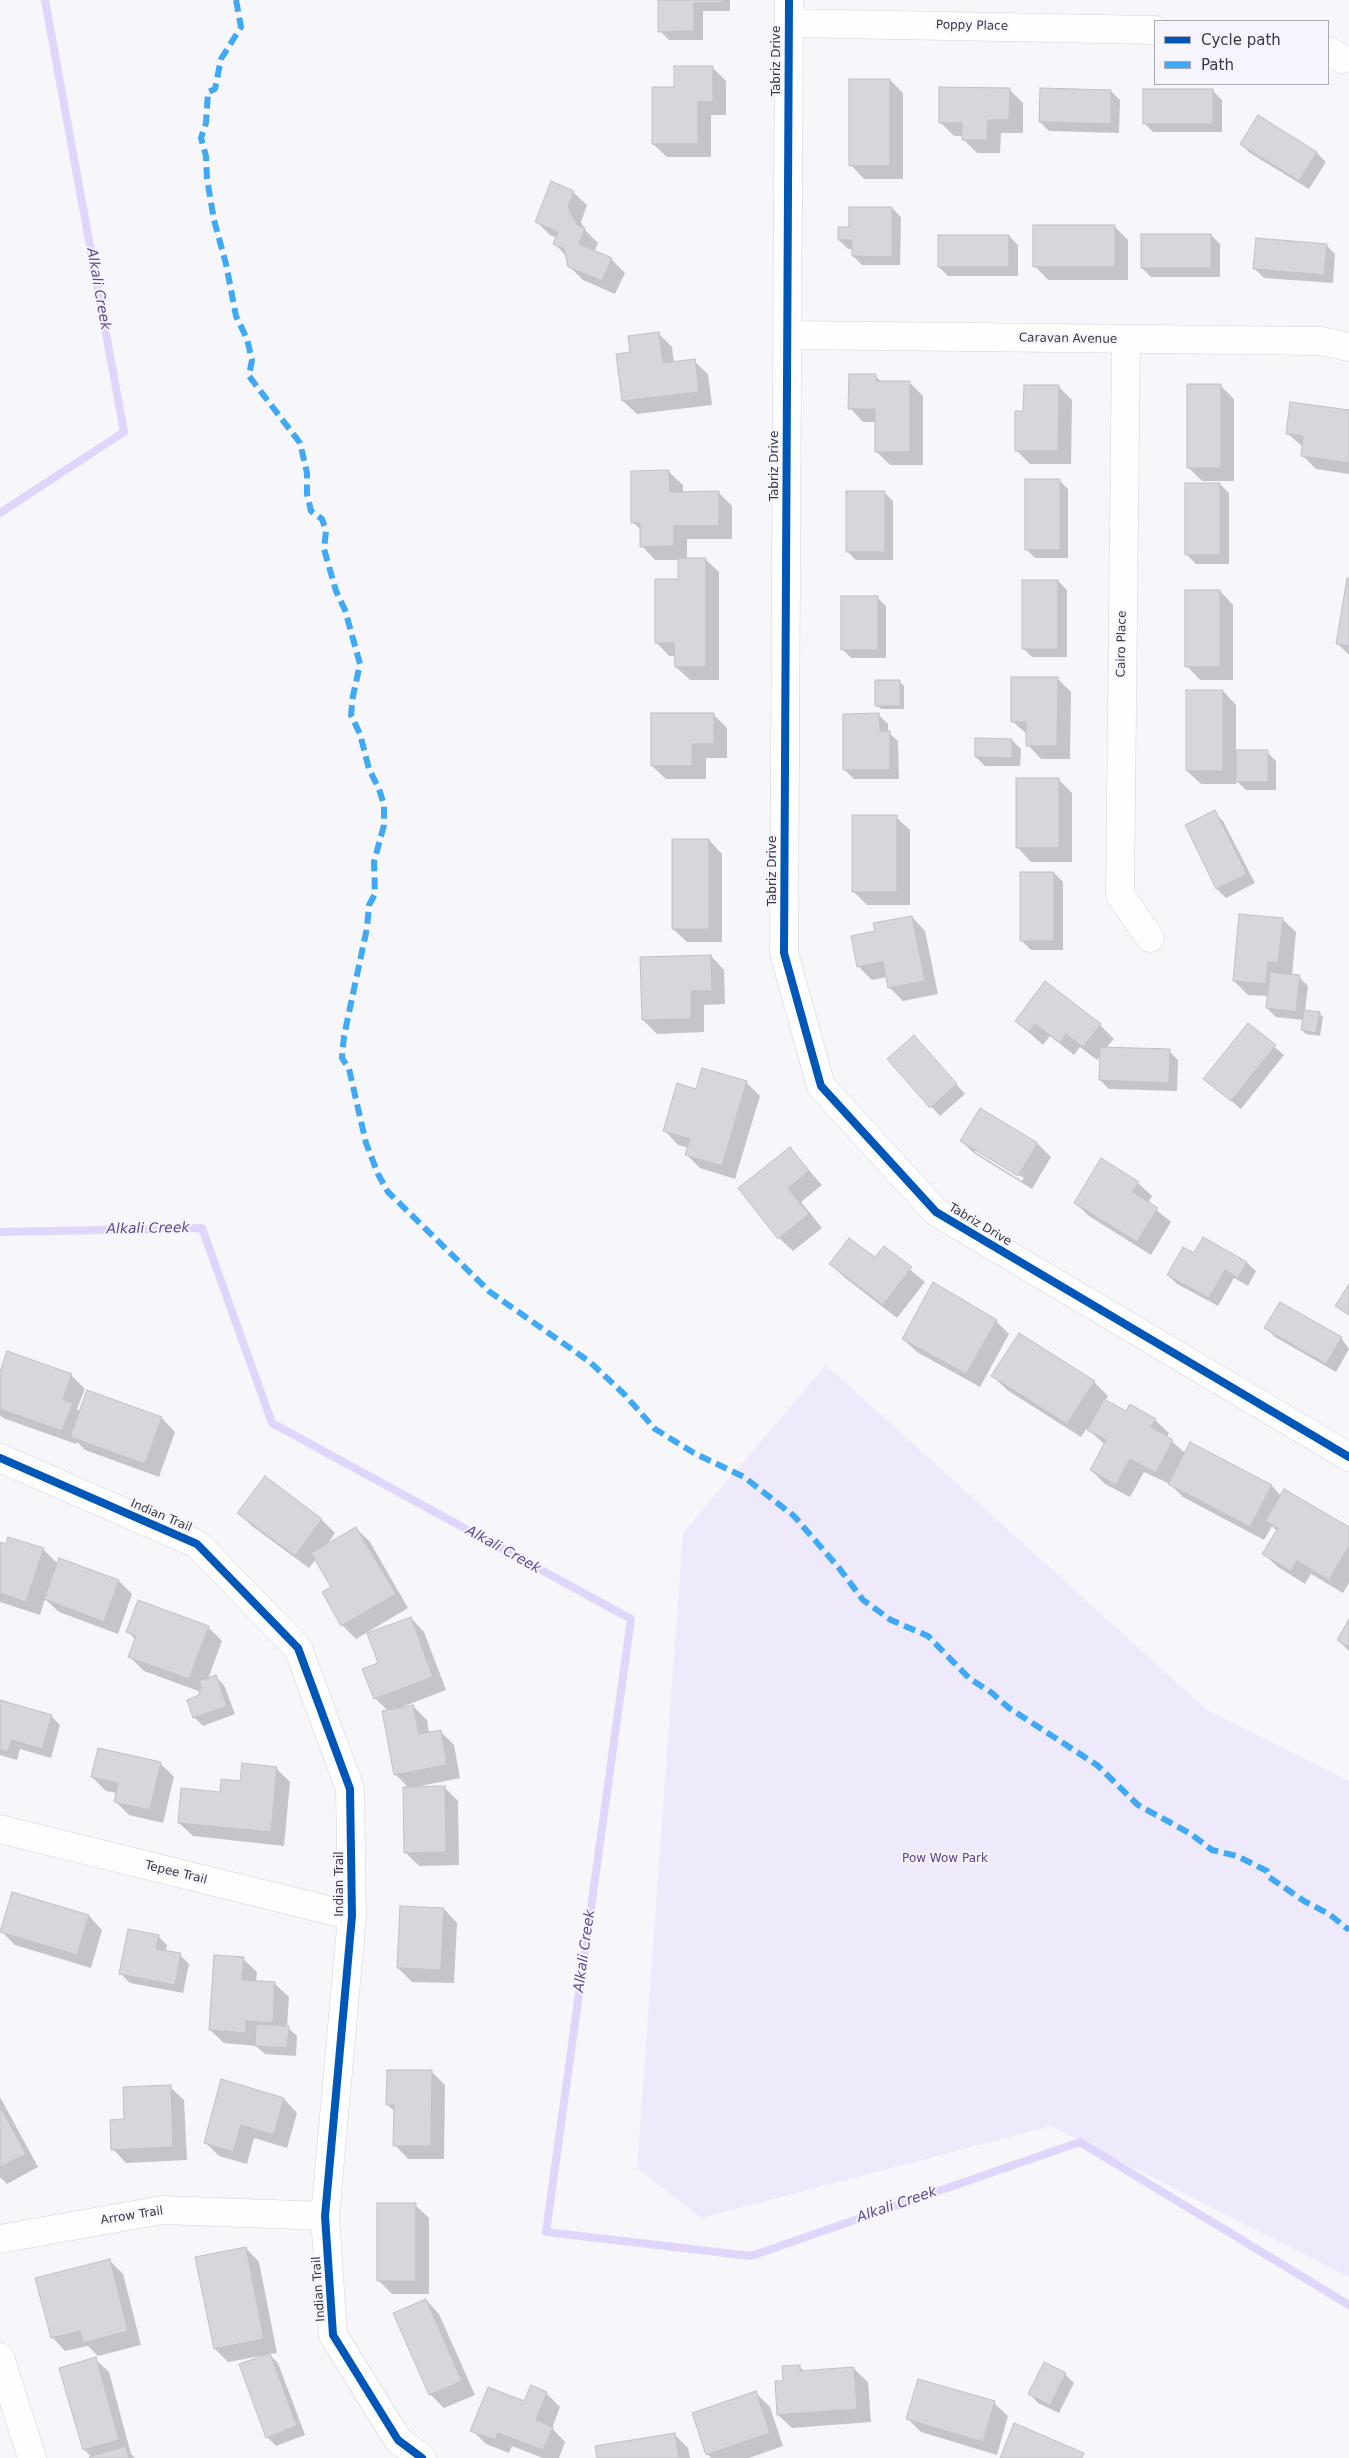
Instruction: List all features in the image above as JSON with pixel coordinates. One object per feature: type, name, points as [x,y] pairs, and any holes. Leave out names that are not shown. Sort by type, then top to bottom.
[{"type":"street","name":"Poppy Place","points":[[789,11],[1154,30]]},
{"type":"street","name":"Tabriz Drive","points":[[789,11],[784,953],[821,1086],[936,1212],[1347,1451]]},
{"type":"street","name":"Caravan Avenue","points":[[787,335],[1321,341],[1349,347]]},
{"type":"street","name":"Cairo Place","points":[[1126,339],[1120,895],[1150,938]]},
{"type":"street","name":"Indian Trail","points":[[0,1458],[197,1544],[298,1648],[350,1789],[352,1916],[325,2216],[333,2335],[398,2440],[422,2458]]},
{"type":"street","name":"Tepee Trail","points":[[0,1829],[352,1916]]},
{"type":"street","name":"Arrow Trail","points":[[0,2239],[162,2210],[325,2216]]},
{"type":"street","points":[[0,2357],[32,2458]]},
{"type":"green space","name":"Pow Wow Park","points":[[826,1365],[1207,1710],[1349,1781],[1349,2277],[1051,2126],[701,2218],[637,2168],[683,1533]]},
{"type":"building","points":[[658,0],[722,0],[722,3],[694,3],[694,31],[658,32]]},
{"type":"building","points":[[674,66],[713,66],[713,102],[698,102],[698,144],[652,144],[652,87],[674,87]]},
{"type":"building","points":[[849,79],[890,79],[890,166],[849,166]]},
{"type":"building","points":[[939,87],[1010,88],[1009,120],[988,120],[987,140],[962,140],[962,123],[939,123]]},
{"type":"building","points":[[1040,88],[1111,90],[1111,124],[1039,122]]},
{"type":"building","points":[[1143,89],[1213,89],[1213,124],[1143,124]]},
{"type":"building","points":[[1258,115],[1317,152],[1299,181],[1240,144]]},
{"type":"building","points":[[551,181],[574,191],[568,207],[577,225],[585,228],[579,244],[612,258],[602,281],[568,267],[564,249],[553,244],[558,232],[535,222]]},
{"type":"building","points":[[849,207],[892,207],[892,257],[852,256],[852,240],[838,240],[838,227],[849,227]]},
{"type":"building","points":[[1033,225],[1115,225],[1115,267],[1033,267]]},
{"type":"building","points":[[1141,234],[1211,234],[1211,268],[1141,268]]},
{"type":"building","points":[[938,235],[1009,235],[1009,267],[938,267]]},
{"type":"building","points":[[1256,238],[1327,244],[1324,275],[1253,269]]},
{"type":"building","points":[[659,332],[663,363],[695,359],[699,392],[622,401],[616,354],[630,352],[628,336]]},
{"type":"building","points":[[849,374],[876,374],[876,381],[910,381],[910,452],[875,452],[875,409],[848,409]]},
{"type":"building","points":[[1187,384],[1221,384],[1221,468],[1187,468]]},
{"type":"building","points":[[1024,385],[1059,385],[1058,451],[1015,451],[1015,411],[1023,411]]},
{"type":"building","points":[[1290,402],[1349,410],[1349,463],[1301,456],[1303,436],[1286,434]]},
{"type":"building","points":[[669,470],[670,492],[719,491],[719,526],[674,526],[674,546],[640,547],[640,523],[631,523],[631,471]]},
{"type":"building","points":[[1025,479],[1060,479],[1060,550],[1025,550]]},
{"type":"building","points":[[1185,483],[1220,483],[1220,555],[1185,555]]},
{"type":"building","points":[[846,491],[885,491],[885,552],[846,552]]},
{"type":"building","points":[[678,558],[706,558],[706,667],[675,667],[674,643],[655,643],[655,579],[678,579]]},
{"type":"building","points":[[1347,578],[1349,578],[1349,646],[1336,644]]},
{"type":"building","points":[[1022,580],[1058,580],[1058,649],[1022,649]]},
{"type":"building","points":[[1185,590],[1220,590],[1220,667],[1185,667]]},
{"type":"building","points":[[841,596],[878,596],[878,650],[841,650]]},
{"type":"building","points":[[1011,677],[1058,677],[1057,746],[1026,746],[1026,722],[1011,722]]},
{"type":"building","points":[[875,680],[900,680],[900,706],[875,706]]},
{"type":"building","points":[[1186,690],[1223,690],[1223,771],[1186,771]]},
{"type":"building","points":[[651,713],[714,713],[714,744],[692,744],[692,766],[651,766]]},
{"type":"building","points":[[879,713],[880,731],[890,731],[890,770],[843,770],[843,714]]},
{"type":"building","points":[[975,738],[1012,739],[1012,758],[975,757]]},
{"type":"building","points":[[1236,750],[1268,750],[1268,782],[1236,782]]},
{"type":"building","points":[[1016,778],[1059,778],[1059,848],[1016,848]]},
{"type":"building","points":[[1215,810],[1247,874],[1216,889],[1185,825]]},
{"type":"building","points":[[852,815],[897,815],[897,892],[852,892]]},
{"type":"building","points":[[672,839],[709,839],[709,929],[672,929]]},
{"type":"building","points":[[1020,872],[1054,872],[1054,941],[1020,941]]},
{"type":"building","points":[[1239,914],[1283,918],[1278,963],[1268,962],[1266,984],[1233,981]]},
{"type":"building","points":[[912,916],[925,981],[888,988],[883,962],[857,967],[851,936],[875,931],[873,923]]},
{"type":"building","points":[[711,955],[712,991],[691,991],[691,1019],[642,1020],[640,957]]},
{"type":"building","points":[[1270,972],[1300,975],[1296,1012],[1266,1008]]},
{"type":"building","points":[[1045,981],[1101,1024],[1083,1047],[1066,1034],[1060,1043],[1035,1024],[1029,1032],[1015,1021]]},
{"type":"building","points":[[1304,1010],[1320,1012],[1316,1033],[1301,1030]]},
{"type":"building","points":[[1248,1023],[1276,1045],[1231,1101],[1203,1079]]},
{"type":"building","points":[[914,1035],[957,1084],[930,1108],[887,1059]]},
{"type":"building","points":[[1100,1047],[1170,1049],[1169,1083],[1099,1080]]},
{"type":"building","points":[[702,1068],[747,1081],[722,1166],[685,1155],[690,1139],[663,1131],[677,1083],[696,1089]]},
{"type":"building","points":[[980,1108],[1038,1143],[1018,1176],[960,1141]]},
{"type":"building","points":[[790,1147],[809,1171],[788,1188],[809,1214],[778,1239],[738,1188]]},
{"type":"building","points":[[1101,1158],[1139,1182],[1133,1192],[1158,1208],[1137,1242],[1074,1203]]},
{"type":"building","points":[[1203,1237],[1247,1262],[1238,1278],[1225,1270],[1209,1298],[1167,1275],[1183,1247],[1194,1253]]},
{"type":"building","points":[[849,1238],[875,1257],[884,1246],[912,1267],[883,1305],[829,1264]]},
{"type":"building","points":[[933,1282],[997,1320],[966,1374],[902,1339]]},
{"type":"building","points":[[1349,1284],[1349,1315],[1335,1306]]},
{"type":"building","points":[[1280,1302],[1342,1337],[1326,1364],[1264,1328]]},
{"type":"building","points":[[1019,1333],[1095,1381],[1067,1424],[991,1376]]},
{"type":"building","points":[[7,1351],[72,1374],[63,1399],[73,1403],[62,1431],[0,1409],[0,1372]]},
{"type":"building","points":[[87,1390],[162,1417],[145,1464],[70,1437]]},
{"type":"building","points":[[1104,1399],[1126,1411],[1130,1404],[1156,1419],[1151,1427],[1173,1440],[1156,1473],[1130,1459],[1116,1485],[1090,1470],[1106,1440],[1087,1430]]},
{"type":"building","points":[[1190,1442],[1272,1485],[1250,1527],[1168,1484]]},
{"type":"building","points":[[265,1476],[322,1519],[295,1556],[237,1513]]},
{"type":"building","points":[[1284,1489],[1349,1527],[1349,1546],[1329,1580],[1297,1561],[1291,1571],[1262,1554],[1278,1528],[1265,1521]]},
{"type":"building","points":[[356,1527],[396,1594],[341,1626],[322,1592],[331,1587],[311,1553]]},
{"type":"building","points":[[8,1537],[44,1548],[26,1602],[0,1593],[0,1542],[6,1544]]},
{"type":"building","points":[[59,1558],[119,1580],[104,1622],[44,1599]]},
{"type":"building","points":[[138,1600],[209,1626],[189,1679],[128,1657],[136,1636],[126,1632]]},
{"type":"building","points":[[411,1617],[433,1677],[374,1699],[362,1669],[378,1663],[367,1633]]},
{"type":"building","points":[[1349,1619],[1349,1647],[1337,1640]]},
{"type":"building","points":[[216,1675],[227,1706],[193,1718],[187,1700],[199,1695],[201,1686],[199,1681]]},
{"type":"building","points":[[0,1700],[52,1715],[42,1749],[11,1740],[8,1752],[0,1749]]},
{"type":"building","points":[[413,1705],[419,1734],[441,1730],[447,1765],[394,1775],[382,1711]]},
{"type":"building","points":[[98,1748],[161,1762],[150,1810],[114,1802],[118,1783],[91,1777]]},
{"type":"building","points":[[242,1763],[277,1767],[271,1832],[178,1823],[181,1788],[220,1792],[221,1779],[240,1781]]},
{"type":"building","points":[[445,1786],[446,1852],[404,1853],[403,1787]]},
{"type":"building","points":[[12,1892],[89,1915],[77,1955],[0,1932]]},
{"type":"building","points":[[400,1906],[444,1908],[441,1970],[397,1968]]},
{"type":"building","points":[[128,1929],[159,1935],[156,1949],[181,1953],[175,1985],[119,1974]]},
{"type":"building","points":[[214,1955],[244,1957],[242,1980],[275,1982],[273,2023],[246,2021],[246,2033],[209,2030]]},
{"type":"building","points":[[256,2024],[289,2026],[287,2048],[255,2046]]},
{"type":"building","points":[[387,2070],[432,2070],[431,2146],[393,2146],[394,2105],[386,2105]]},
{"type":"building","points":[[221,2079],[284,2098],[274,2135],[241,2125],[233,2152],[204,2143]]},
{"type":"building","points":[[171,2085],[173,2147],[111,2150],[110,2120],[124,2119],[123,2087]]},
{"type":"building","points":[[0,2106],[26,2154],[0,2167]]},
{"type":"building","points":[[377,2203],[416,2203],[416,2281],[377,2281]]},
{"type":"building","points":[[246,2247],[264,2339],[214,2349],[195,2257]]},
{"type":"building","points":[[110,2259],[128,2331],[83,2343],[80,2331],[51,2338],[35,2278]]},
{"type":"building","points":[[426,2299],[462,2381],[429,2395],[393,2313]]},
{"type":"building","points":[[270,2353],[297,2426],[266,2438],[239,2364]]},
{"type":"building","points":[[96,2357],[119,2440],[83,2450],[59,2368]]},
{"type":"building","points":[[1044,2362],[1066,2373],[1050,2405],[1028,2394]]},
{"type":"building","points":[[800,2365],[800,2371],[854,2367],[857,2409],[777,2415],[775,2381],[783,2381],[782,2366]]},
{"type":"building","points":[[918,2379],[995,2401],[983,2442],[906,2419]]},
{"type":"building","points":[[531,2385],[547,2392],[536,2420],[553,2427],[543,2450],[498,2433],[495,2440],[470,2431],[488,2387],[524,2401]]},
{"type":"building","points":[[756,2391],[770,2433],[706,2455],[692,2413]]},
{"type":"building","points":[[1014,2423],[1084,2453],[1082,2458],[1000,2458]]},
{"type":"building","points":[[675,2433],[679,2458],[597,2458],[595,2446]]},
{"type":"building","points":[[126,2446],[129,2458],[89,2457]]},
{"type":"waterway","name":"Alkali Creek","points":[[0,513],[124,432],[45,0]]},
{"type":"waterway","name":"Alkali Creek","points":[[0,1232],[202,1228],[272,1423],[631,1619],[546,2232],[751,2256],[1080,2142],[1349,2305]]},
{"type":"marked path","points":[[236,0],[241,27],[221,59],[215,89],[208,92],[206,123],[201,138],[206,156],[207,179],[214,220],[226,264],[236,316],[247,339],[252,360],[249,376],[300,443],[307,473],[307,494],[311,511],[322,519],[326,531],[324,549],[336,591],[345,610],[360,664],[351,715],[360,734],[369,769],[379,789],[384,805],[384,825],[374,862],[375,894],[369,905],[367,928],[344,1036],[342,1058],[349,1069],[366,1143],[378,1174],[388,1192],[490,1292],[590,1362],[625,1395],[655,1429],[694,1453],[744,1477],[794,1516],[839,1568],[863,1600],[891,1620],[928,1636],[969,1678],[992,1693],[1009,1708],[1097,1765],[1138,1805],[1191,1834],[1212,1850],[1237,1856],[1267,1871],[1269,1877],[1304,1901],[1329,1914],[1349,1930]]},
{"type":"cycle path","points":[[789,0],[784,953],[821,1086],[936,1212],[1349,1457]]},
{"type":"cycle path","points":[[0,1458],[197,1544],[298,1648],[350,1789],[352,1916],[325,2216],[333,2335],[398,2440],[422,2458]]}]
